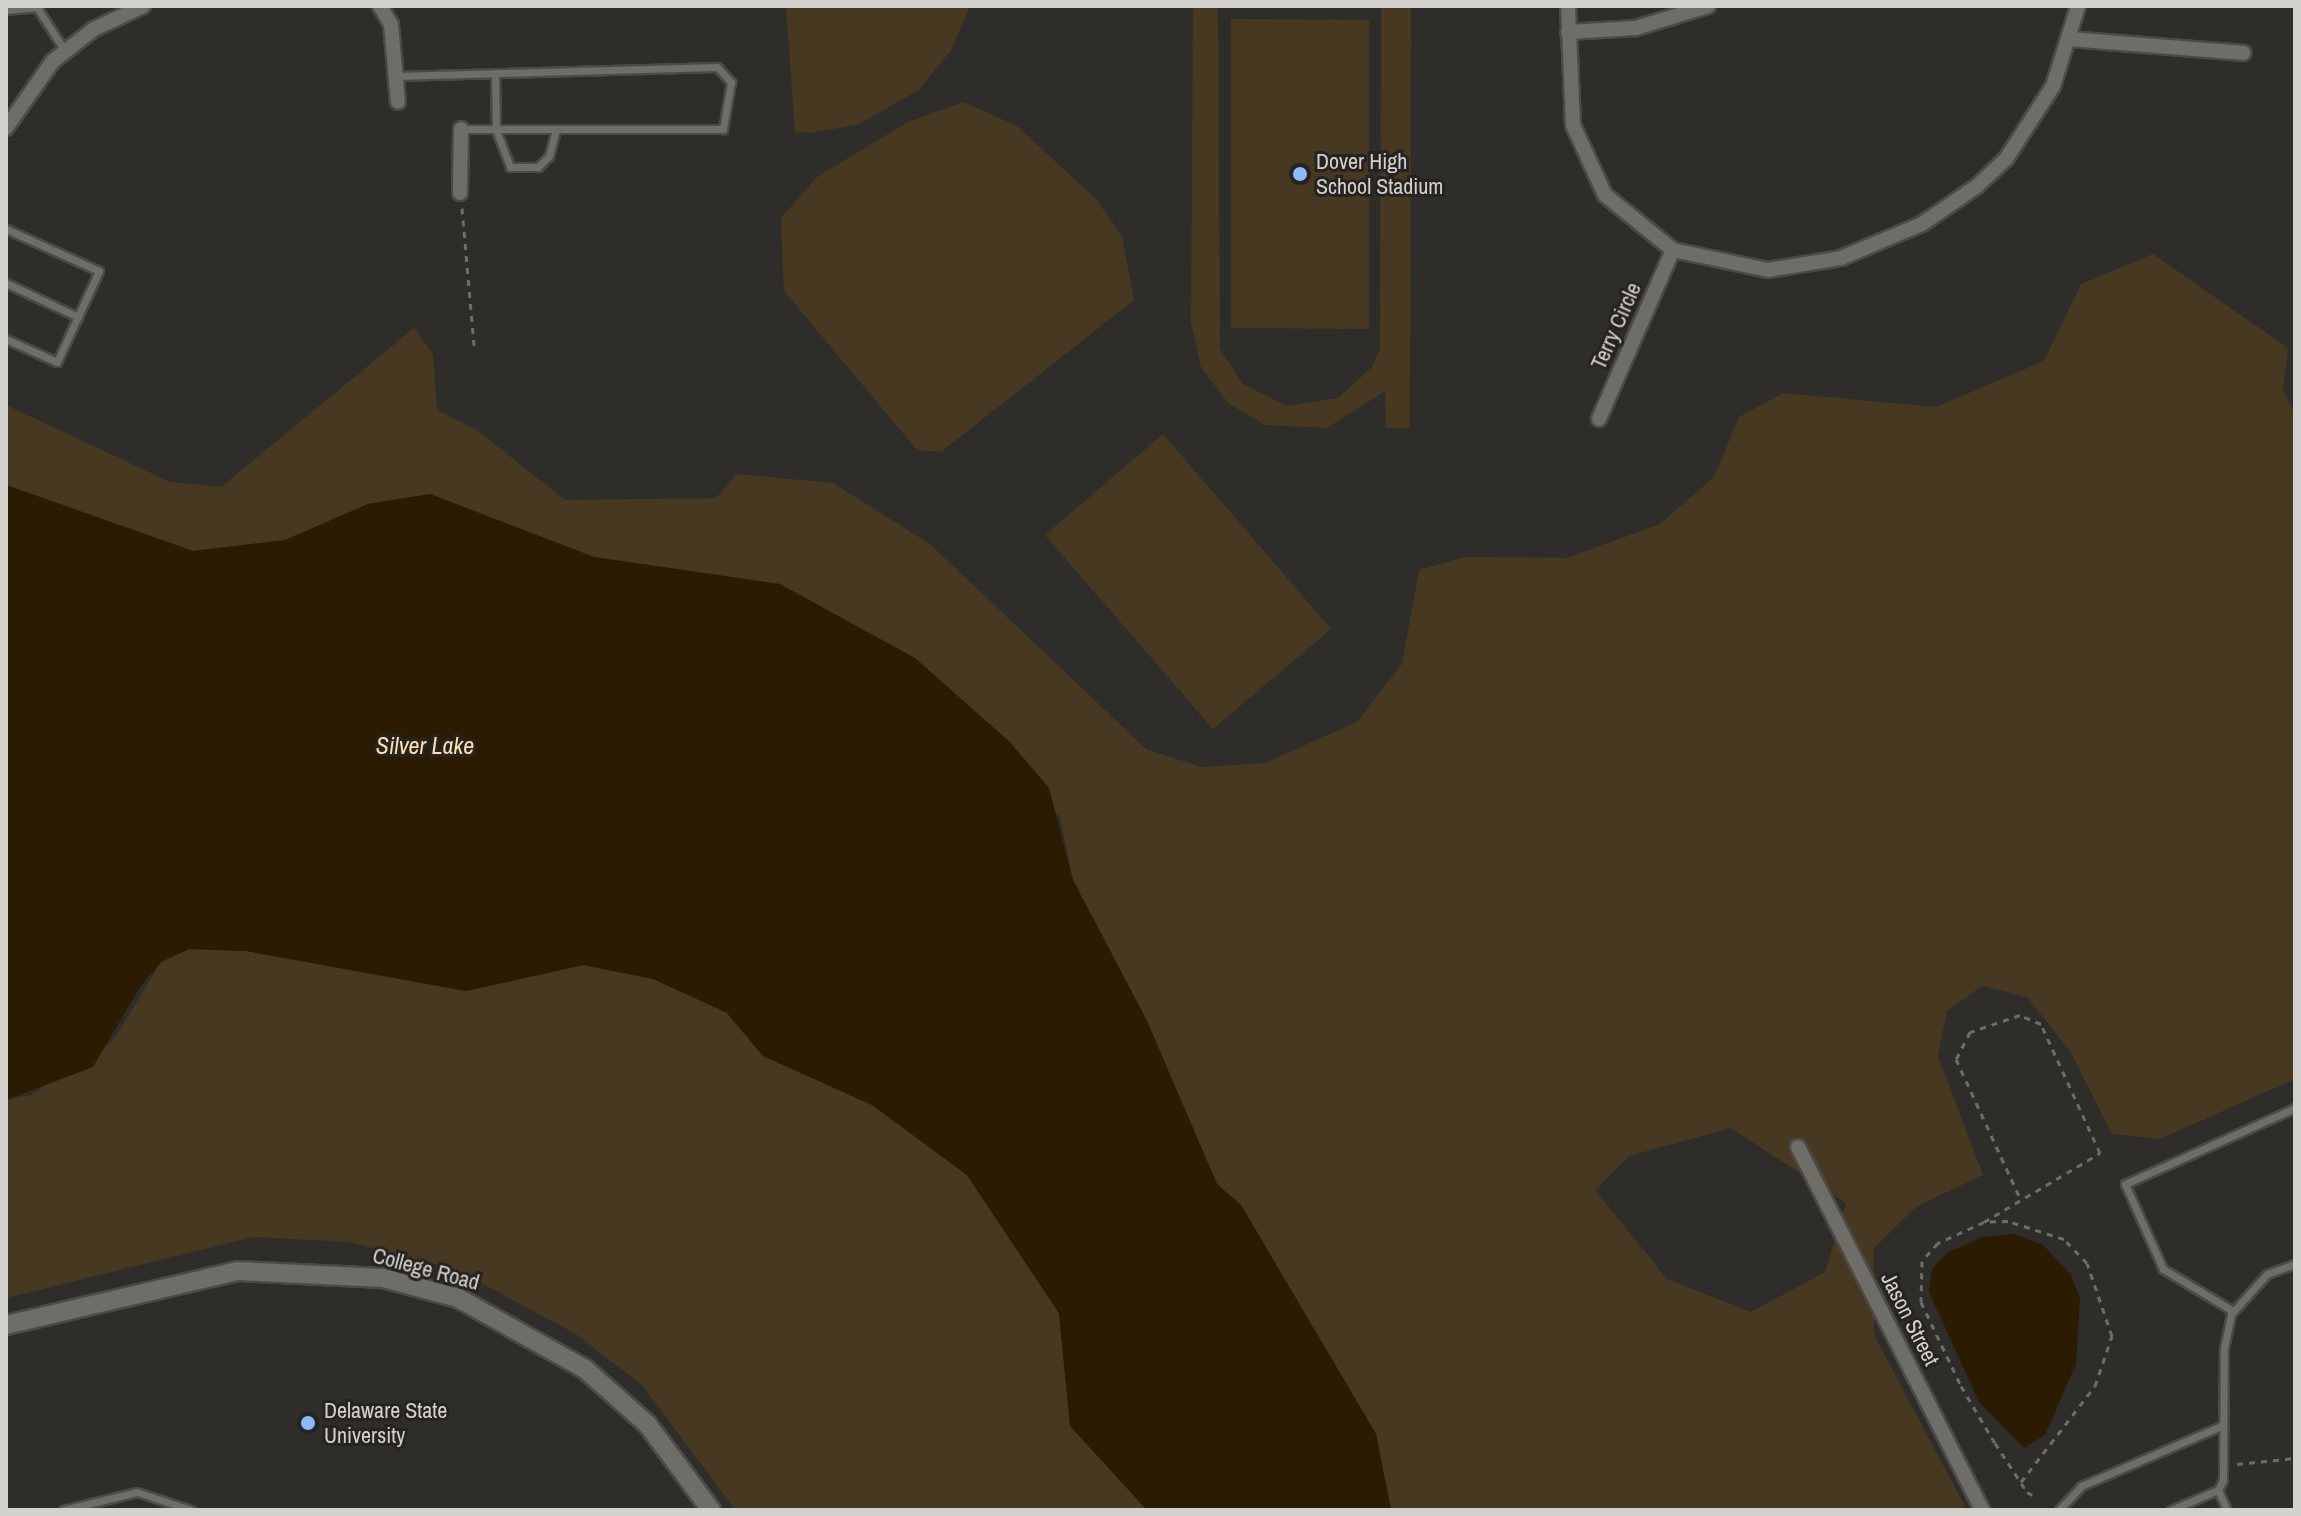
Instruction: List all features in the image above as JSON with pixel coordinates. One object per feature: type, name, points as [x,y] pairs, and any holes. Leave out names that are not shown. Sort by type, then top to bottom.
[{"type":"street","points":[[6,128],[11,107],[65,51],[143,6]]},
{"type":"street","points":[[380,6],[391,24],[398,102]]},
{"type":"street","points":[[1568,6],[1573,125],[1589,172],[1640,229],[1673,250],[1768,270],[1841,258],[1922,224],[2006,159],[2053,86],[2078,6]]},
{"type":"street","points":[[1568,32],[1636,28],[1708,6]]},
{"type":"street","points":[[2070,39],[2243,53]]},
{"type":"street","points":[[460,193],[461,129]]},
{"type":"street","name":"Terry Circle","points":[[1599,419],[1673,250]]},
{"type":"street","name":"Jason Street","points":[[1798,1147],[1982,1510]]},
{"type":"street","name":"College Road","points":[[6,1325],[238,1271],[383,1278],[470,1304],[585,1369],[648,1425],[711,1510]]},
{"type":"lane","points":[[6,10],[38,7],[65,51]]},
{"type":"lane","points":[[396,76],[717,67],[730,75],[723,129],[461,129]]},
{"type":"lane","points":[[495,73],[496,130],[501,154],[520,169],[549,156],[556,129]]},
{"type":"lane","points":[[6,229],[99,271],[57,362],[6,339]]},
{"type":"lane","points":[[6,283],[78,317]]},
{"type":"lane","points":[[2233,1311],[2163,1269],[2125,1184],[2295,1108]]},
{"type":"lane","points":[[2227,1510],[2218,1490],[2225,1332],[2233,1311],[2267,1274],[2295,1264]]},
{"type":"lane","points":[[2059,1510],[2081,1486],[2223,1425]]},
{"type":"lane","points":[[2171,1510],[2218,1490]]},
{"type":"lane","points":[[63,1510],[137,1492],[191,1510]]},
{"type":"path","points":[[460,193],[474,345]]},
{"type":"path","points":[[2020,1198],[1956,1059],[1970,1032],[2020,1015],[2041,1024],[2100,1153],[1984,1222],[1938,1243],[1922,1261],[1921,1302],[1961,1386],[2021,1482],[2034,1496]]},
{"type":"path","points":[[1984,1222],[2008,1221],[2064,1239],[2087,1263],[2112,1336],[2095,1386],[2021,1482]]},
{"type":"path","points":[[2237,1464],[2295,1458]]},
{"type":"shaded area","points":[[786,6],[970,6],[951,50],[919,90],[857,125],[809,133],[795,132]]},
{"type":"shaded area","points":[[1193,6],[1218,6],[1220,349],[1243,384],[1287,406],[1338,398],[1372,367],[1380,349],[1381,6],[1411,6],[1410,428],[1386,428],[1385,391],[1327,428],[1265,425],[1228,403],[1201,367],[1191,323]]},
{"type":"shaded area","points":[[1231,19],[1369,20],[1369,329],[1231,328]]},
{"type":"shaded area","points":[[963,102],[1017,126],[1096,199],[1122,236],[1134,300],[941,452],[917,450],[784,291],[781,218],[817,177],[908,122]]},
{"type":"shaded area","points":[[2153,254],[2288,348],[2283,390],[2295,415],[2295,1079],[2160,1139],[2112,1134],[2070,1051],[2027,997],[1982,986],[1947,1011],[1938,1056],[1983,1175],[1917,1206],[1874,1248],[1874,1335],[1967,1510],[1391,1510],[1376,1434],[1241,1205],[1217,1184],[1147,1021],[1073,880],[1060,817],[780,584],[594,557],[430,494],[368,504],[285,540],[193,551],[6,485],[6,405],[170,482],[221,487],[414,328],[433,354],[437,410],[477,430],[565,500],[716,498],[737,474],[833,483],[930,544],[1146,749],[1201,767],[1265,763],[1357,722],[1402,664],[1419,570],[1466,557],[1567,558],[1660,524],[1714,477],[1739,417],[1783,393],[1936,407],[2044,361],[2081,284]],"holes":[[[1731,1128],[1846,1203],[1825,1272],[1751,1312],[1667,1279],[1595,1190],[1629,1156]]]},
{"type":"shaded area","points":[[1163,434],[1331,629],[1213,729],[1045,535]]},
{"type":"shaded area","points":[[189,949],[246,951],[466,991],[583,965],[653,979],[703,999],[727,1013],[763,1056],[872,1105],[967,1175],[1059,1313],[1070,1426],[1147,1510],[735,1510],[643,1386],[576,1334],[457,1270],[349,1242],[253,1237],[6,1298],[6,1100],[31,1095],[113,1041],[161,962]]},
{"type":"water","name":"Silver Lake","points":[[6,485],[193,551],[285,540],[368,504],[430,494],[594,557],[780,584],[915,658],[1010,742],[1049,788],[1073,880],[1147,1021],[1217,1184],[1241,1205],[1376,1434],[1391,1510],[1147,1510],[1070,1426],[1059,1313],[967,1175],[872,1105],[763,1056],[727,1013],[653,979],[583,965],[466,991],[246,951],[189,949],[161,962],[140,987],[93,1067],[6,1100]]},
{"type":"water","points":[[2015,1234],[2043,1245],[2071,1275],[2080,1299],[2076,1364],[2045,1435],[2024,1448],[1979,1402],[1929,1292],[1932,1269],[1947,1253],[1982,1237]]},
{"type":"place","name":"Dover High School Stadium","points":[[1300,174]]},
{"type":"place","name":"Delaware State University","points":[[308,1423]]}]
